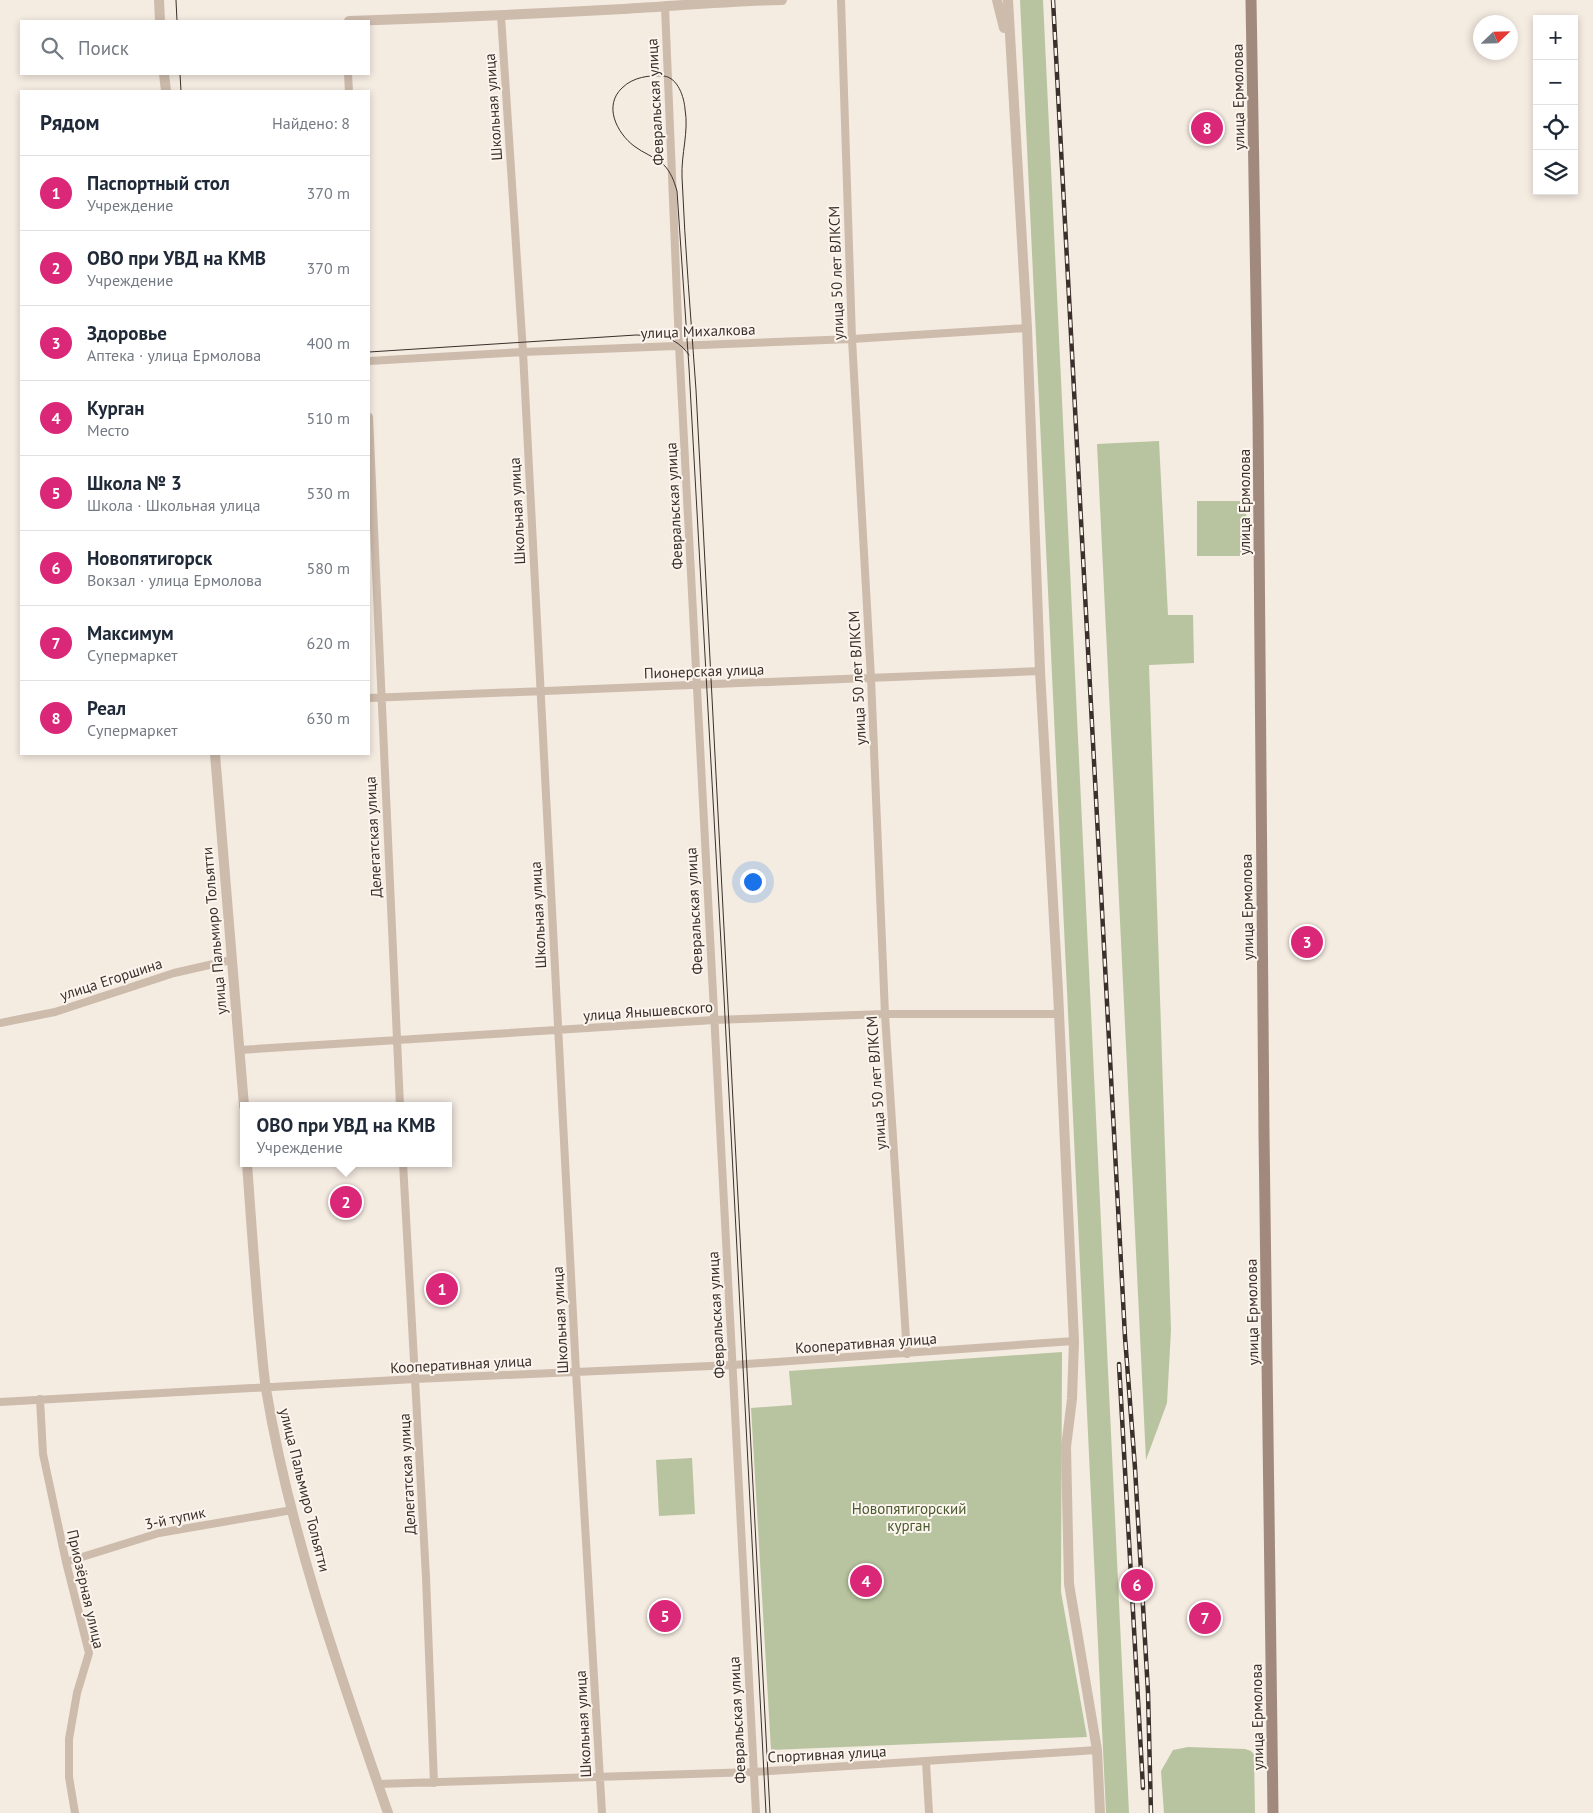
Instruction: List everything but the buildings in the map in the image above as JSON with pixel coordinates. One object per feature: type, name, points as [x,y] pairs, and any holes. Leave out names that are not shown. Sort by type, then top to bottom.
[{"type":"main road","name":"улица Ермолова","points":[[1251,0],[1258,416],[1264,1115],[1273,1813]]},
{"type":"street","points":[[159,0],[160,20]]},
{"type":"street","points":[[370,20],[501,16],[665,7],[731,1],[782,0]]},
{"type":"street","name":"улица 50 лет ВЛКСМ","points":[[841,0],[852,340],[871,678],[885,1014],[907,1354]]},
{"type":"street","points":[[997,0],[1010,53]]},
{"type":"street","points":[[1008,0],[1027,328],[1040,671],[1059,1014],[1074,1341],[1072,1399],[1066,1447],[1069,1584],[1097,1750],[1100,1813]]},
{"type":"street","name":"Февральская улица","points":[[665,7],[696,686],[756,1813]]},
{"type":"street","name":"Школьная улица","points":[[501,16],[523,352],[576,1372],[602,1813]]},
{"type":"street","points":[[164,75],[166,90]]},
{"type":"street","points":[[348,75],[349,90]]},
{"type":"street","name":"улица Михалкова","points":[[370,361],[679,345],[852,340],[1027,328]]},
{"type":"street","name":"Делегатская улица","points":[[370,440],[400,1102]]},
{"type":"street","name":"Пионерская улица","points":[[370,698],[1040,671]]},
{"type":"street","name":"улица Пальмиро Тольятти","points":[[215,755],[244,1102]]},
{"type":"street","name":"улица Егоршина","points":[[0,1024],[55,1012],[174,973],[231,960]]},
{"type":"street","name":"улица Янышевского","points":[[240,1050],[714,1020],[885,1014],[1059,1014]]},
{"type":"street","name":"улица Пальмиро Тольятти","points":[[247,1167],[257,1303],[266,1388],[292,1510],[325,1628],[388,1813]]},
{"type":"street","name":"Делегатская улица","points":[[403,1167],[426,1577],[434,1783]]},
{"type":"street","name":"Кооперативная улица","points":[[0,1402],[415,1379],[733,1365],[1074,1341]]},
{"type":"street","name":"Приозёрная улица","points":[[40,1399],[42,1454],[66,1562],[90,1653],[77,1693],[69,1739],[69,1777],[75,1813]]},
{"type":"street","name":"3-й тупик","points":[[66,1562],[159,1533],[292,1510]]},
{"type":"street","name":"Спортивная улица","points":[[378,1784],[753,1772],[1097,1750]]},
{"type":"street","points":[[926,1762],[929,1813]]},
{"type":"green space","points":[[1020,0],[1043,0],[1129,1813],[1106,1813]]},
{"type":"green space","points":[[1159,441],[1168,615],[1193,615],[1194,663],[1149,665],[1171,1330],[1167,1403],[1146,1460],[1097,444]]},
{"type":"green space","points":[[1197,501],[1239,501],[1244,503],[1246,506],[1247,554],[1244,556],[1197,556]]},
{"type":"green space","name":"Новопятигорский курган","points":[[1062,1352],[1061,1592],[1087,1737],[771,1750],[751,1408],[792,1405],[789,1371]]},
{"type":"green space","points":[[692,1458],[695,1514],[659,1516],[656,1460]]},
{"type":"green space","points":[[1188,1747],[1245,1749],[1251,1751],[1254,1754],[1255,1813],[1164,1813],[1161,1771],[1173,1750]]},
{"type":"tram line","points":[[176,0],[177,20]]},
{"type":"tram line","points":[[180,75],[181,90]]},
{"type":"tram line","points":[[766,1813],[724,997],[689,368],[677,191],[670,173],[663,164],[634,146],[622,134],[614,119],[613,111],[616,95],[626,84],[636,79],[653,76],[669,77],[677,84],[683,99],[686,118],[682,168],[683,204],[696,390],[770,1813]]},
{"type":"tram line","points":[[370,352],[636,335],[659,336],[672,340],[684,348],[689,355]]},
{"type":"railway","points":[[1053,0],[1125,1337],[1135,1468],[1148,1692],[1151,1813]]},
{"type":"railway","points":[[1119,1364],[1143,1788]]},
{"type":"place","name":"Реал","points":[[1207,128]]},
{"type":"place","name":"Здоровье","points":[[1307,942]]},
{"type":"place","name":"ОВО при УВД на КМВ","points":[[346,1202]]},
{"type":"place","name":"Паспортный стол","points":[[442,1289]]},
{"type":"place","name":"Курган","points":[[866,1581]]},
{"type":"place","name":"Новопятигорск","points":[[1137,1585]]},
{"type":"place","name":"Школа № 3","points":[[665,1616]]},
{"type":"place","name":"Максимум","points":[[1205,1618]]}]
